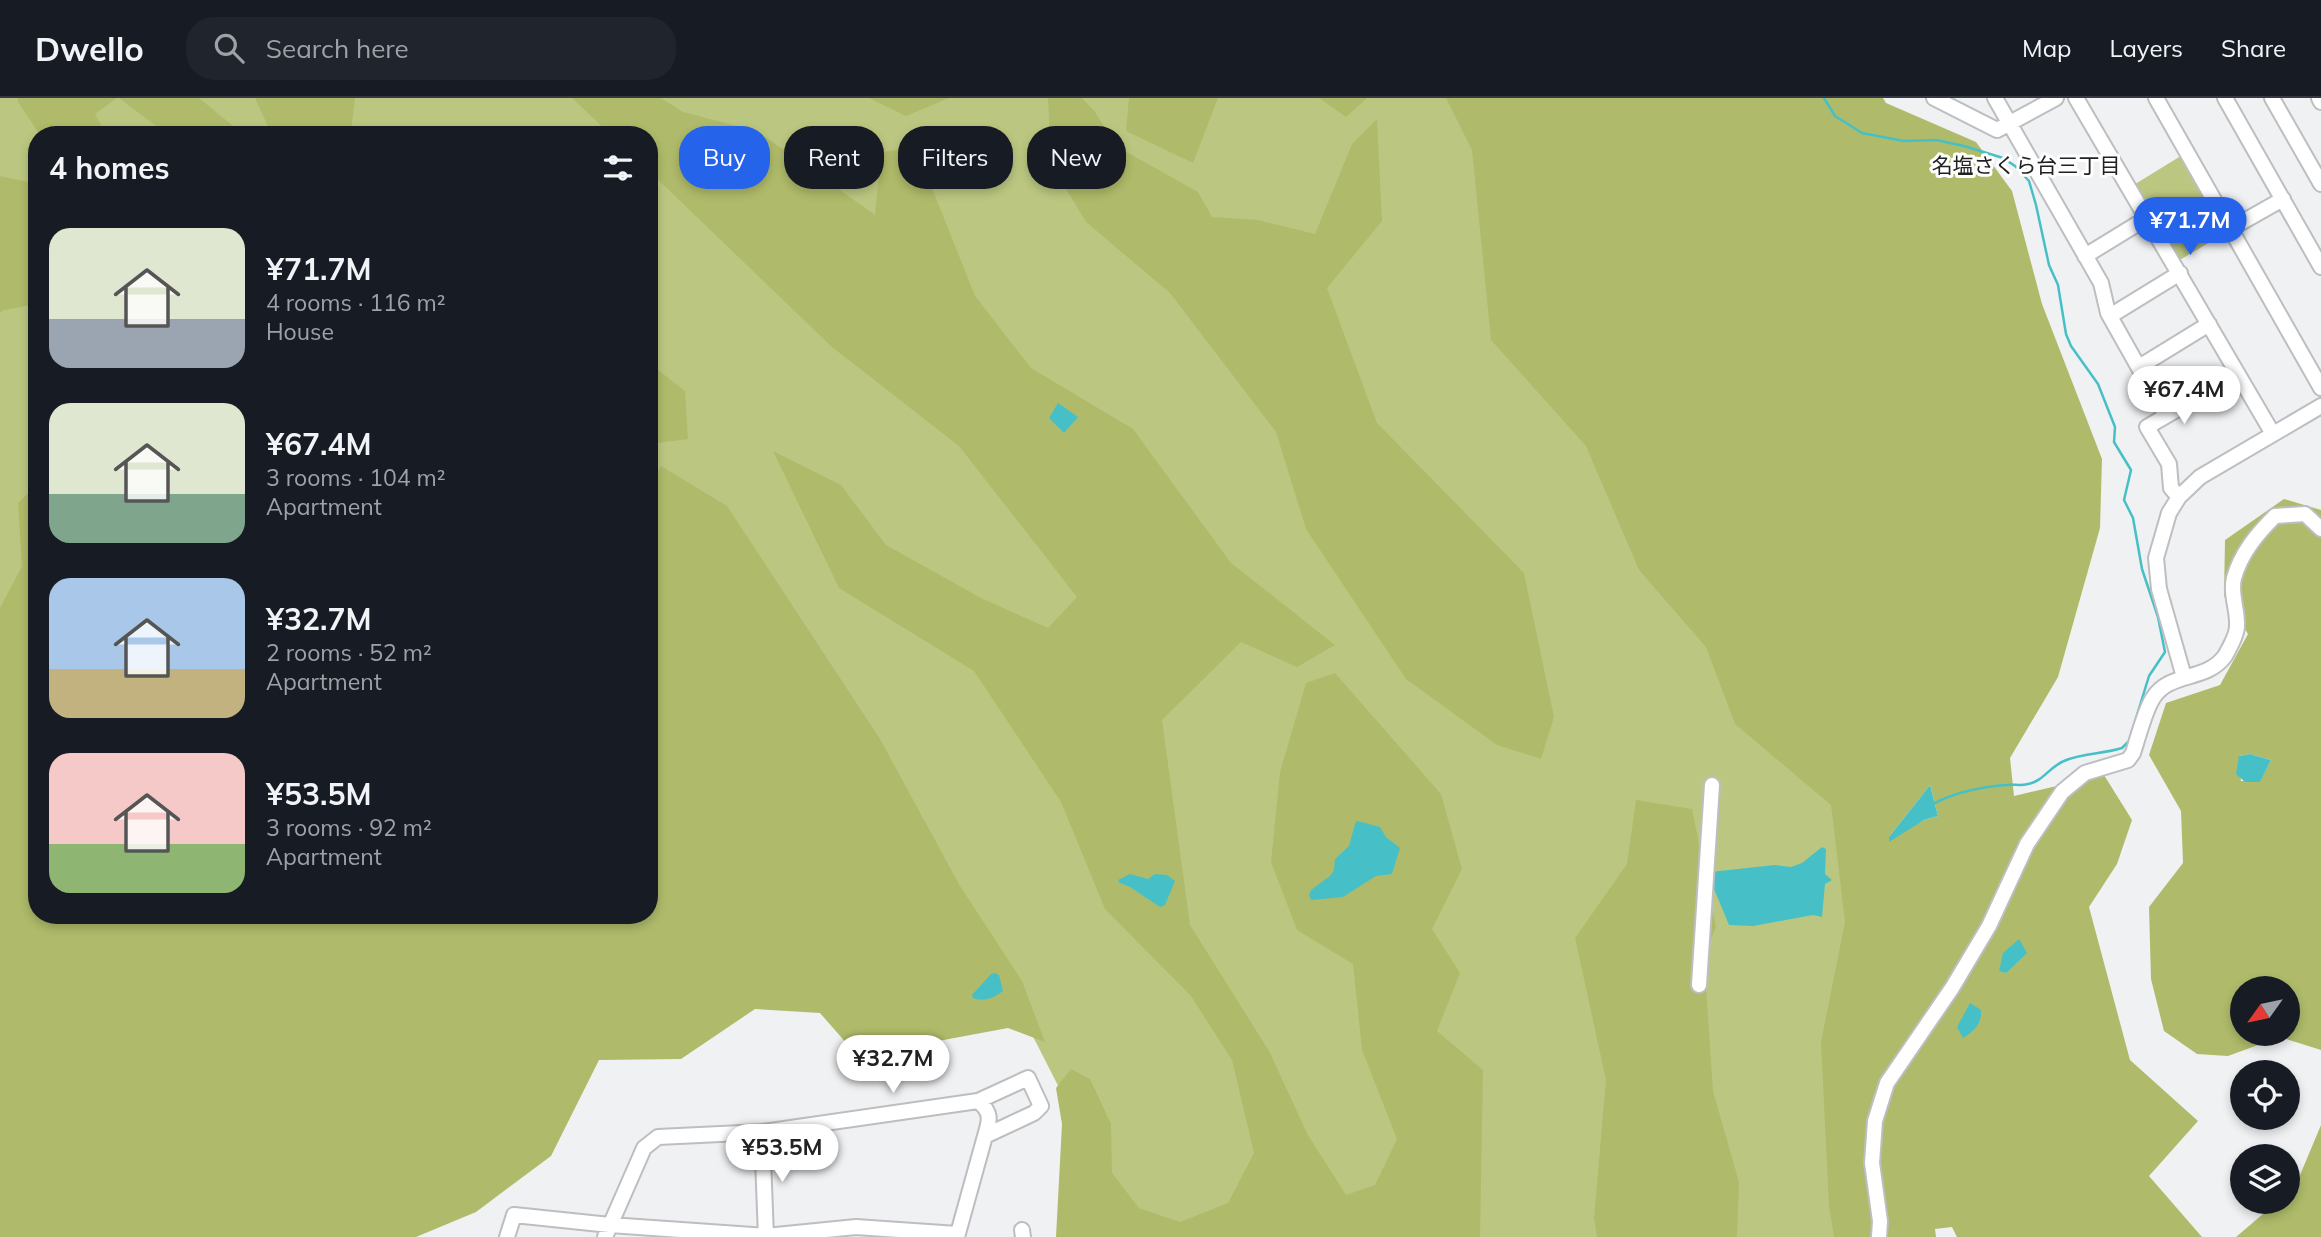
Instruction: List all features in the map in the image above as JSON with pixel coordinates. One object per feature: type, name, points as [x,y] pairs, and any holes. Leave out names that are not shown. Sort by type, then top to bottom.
[{"type":"street","points":[[1934,98],[1997,130],[2056,98]]},
{"type":"street","points":[[1995,98],[2101,283],[2110,316],[2166,416]]},
{"type":"street","points":[[2076,98],[2273,435]]},
{"type":"street","points":[[2156,98],[2321,388]]},
{"type":"street","points":[[2225,98],[2321,267]]},
{"type":"street","points":[[2272,98],[2321,184]]},
{"type":"street","points":[[2230,229],[2283,199]]},
{"type":"street","points":[[2085,256],[2147,218]]},
{"type":"street","points":[[2110,316],[2180,273]]},
{"type":"street","points":[[2139,367],[2209,324]]},
{"type":"street","points":[[2179,497],[2171,488],[2169,464],[2147,427],[2238,374]]},
{"type":"street","points":[[2184,677],[2159,589],[2156,558],[2169,513],[2179,497],[2200,477],[2321,406]]},
{"type":"street","points":[[1878,1237],[1880,1221],[1872,1163],[1875,1121],[1887,1083],[1952,988],[1989,926],[2027,844],[2062,792],[2085,772],[2128,760],[2133,753],[2152,698],[2165,685],[2210,670],[2225,655],[2237,628],[2233,601],[2234,579],[2253,538],[2275,516],[2305,514],[2321,529]]},
{"type":"street","points":[[1699,985],[1712,785]]},
{"type":"street","points":[[608,1231],[644,1149],[658,1137],[762,1132],[978,1101],[1028,1078],[1041,1106],[1034,1113],[985,1136]]},
{"type":"street","points":[[507,1237],[514,1215],[608,1231],[766,1237],[856,1227],[957,1235],[990,1121],[989,1113],[978,1101]]},
{"type":"street","points":[[762,1132],[766,1237]]},
{"type":"green space","points":[[0,98],[1481,98],[1845,799],[1849,1237],[1135,1237],[1018,1007],[658,590],[658,126],[28,126],[28,635],[0,665]]},
{"type":"green space","points":[[18,98],[117,98],[95,114],[102,126],[34,126]]},
{"type":"green space","points":[[119,98],[199,98],[233,126],[156,126]]},
{"type":"green space","points":[[255,98],[355,98],[352,126],[268,126]]},
{"type":"green space","points":[[572,98],[661,98],[683,112],[738,126],[679,126],[679,189],[770,189],[770,140],[784,150],[784,189],[838,189],[875,215],[877,189],[884,189],[884,152],[898,150],[898,189],[932,189],[975,296],[1031,368],[1133,429],[1231,563],[1335,645],[1297,667],[1241,642],[1162,720],[1190,925],[1269,1051],[1308,1135],[1346,1195],[1375,1185],[1397,1139],[1362,1050],[1353,964],[1297,930],[1271,862],[1280,772],[1306,683],[1335,673],[1441,794],[1462,869],[1432,929],[1460,973],[1437,1031],[1483,1070],[1480,1237],[1056,1237],[1062,1124],[1056,1088],[1071,1069],[1090,1079],[1111,1124],[1112,1173],[1139,1208],[1180,1222],[1228,1203],[1254,1153],[1232,1060],[1191,996],[1105,909],[1061,802],[974,671],[839,588],[773,451],[841,485],[886,545],[981,598],[1048,628],[1077,597],[959,446],[832,347],[658,180],[658,126],[602,126]]},
{"type":"green space","points":[[869,98],[949,98],[906,116]]},
{"type":"green space","points":[[1048,98],[1082,98],[1104,126],[1049,126]]},
{"type":"green space","points":[[1129,98],[1218,98],[1193,163],[1126,131]]},
{"type":"green space","points":[[1319,98],[1367,98],[1346,117]]},
{"type":"green space","points":[[1446,98],[1883,98],[1886,103],[1976,142],[2012,191],[2042,304],[2102,459],[2100,528],[2058,677],[2010,758],[2014,796],[2104,775],[2132,820],[2117,864],[2089,907],[2130,1060],[2198,1121],[2149,1176],[2202,1237],[1957,1237],[1952,1227],[1935,1229],[1936,1237],[1834,1237],[1829,1206],[1821,1042],[1845,922],[1831,805],[1735,724],[1706,647],[1639,570],[1586,446],[1491,340],[1472,150]],"holes":[[[1930,785],[1938,816],[1924,820],[1889,837]]]},
{"type":"green space","points":[[1377,119],[1382,221],[1327,288],[1377,423],[1524,573],[1554,717],[1541,759],[1497,745],[1406,679],[1306,529],[1276,432],[1170,293],[1086,222],[1066,189],[1126,189],[1126,152],[1198,192],[1212,217],[1258,220],[1315,234],[1352,144]]},
{"type":"green space","points":[[2184,154],[2227,232],[2178,261],[2132,186]]},
{"type":"green space","points":[[0,176],[28,182],[28,306],[0,313]]},
{"type":"green space","points":[[658,370],[685,391],[688,439],[658,443]]},
{"type":"green space","points":[[661,466],[727,506],[880,739],[960,886],[1022,981],[1045,1042],[1008,1028],[890,1050],[848,1045],[820,1013],[755,1009],[681,1059],[599,1060],[551,1156],[476,1212],[416,1237],[0,1237],[0,608],[22,566],[18,503],[28,494],[28,924],[658,924],[658,471]]},
{"type":"green space","points":[[2284,499],[2321,510],[2321,1050],[2300,1043],[2300,976],[2230,976],[2230,1046],[2255,1046],[2228,1056],[2197,1054],[2164,1031],[2151,979],[2149,907],[2183,863],[2181,811],[2149,755],[2166,703],[2220,685],[2248,634],[2224,596],[2225,540]],"holes":[[[2250,754],[2271,760],[2260,781],[2241,781],[2239,756]]]},
{"type":"green space","points":[[1636,800],[1692,809],[1716,927],[1704,957],[1713,1091],[1739,1182],[1737,1237],[1597,1237],[1594,1218],[1606,1080],[1575,938],[1627,864]]},
{"type":"green space","points":[[2321,1125],[2321,1237],[2236,1237],[2263,1214],[2300,1214],[2300,1175]]},
{"type":"water","points":[[1058,403],[1078,417],[1064,433],[1049,418]]},
{"type":"water","points":[[2250,754],[2271,760],[2260,782],[2245,782],[2236,774],[2239,756]]},
{"type":"water","points":[[1930,785],[1938,816],[1924,820],[1889,842],[1889,837]]},
{"type":"water","points":[[1357,821],[1380,827],[1386,837],[1400,848],[1392,874],[1376,876],[1343,897],[1311,900],[1311,890],[1330,876],[1334,870],[1335,859],[1349,846]]},
{"type":"water","points":[[1822,847],[1826,849],[1825,874],[1832,880],[1825,884],[1822,917],[1813,915],[1753,926],[1729,925],[1709,877],[1710,872],[1775,865],[1791,867],[1802,863]]},
{"type":"water","points":[[1130,874],[1148,879],[1155,874],[1167,875],[1175,881],[1165,905],[1160,907],[1120,883],[1118,880]]},
{"type":"water","points":[[2019,939],[2027,953],[2006,973],[1999,971],[2003,953]]},
{"type":"water","points":[[995,973],[999,975],[1003,991],[989,999],[973,998],[972,995]]},
{"type":"water","points":[[1970,1003],[1981,1010],[1980,1019],[1974,1030],[1963,1038],[1957,1027]]},
{"type":"waterway","points":[[1824,98],[1835,116],[1862,133],[1904,141],[1936,140],[1964,146],[2003,158],[2029,181],[2049,265],[2058,285],[2066,334],[2071,346],[2098,384],[2115,427],[2114,442],[2131,470],[2124,500],[2133,518],[2142,569],[2158,617],[2165,652],[2149,676],[2129,741],[2122,748],[2071,758],[2025,785],[1978,789],[1959,793],[1933,804]]},
{"type":"district","name":"名塩さくら台三丁目","points":[[2026,166]]}]
